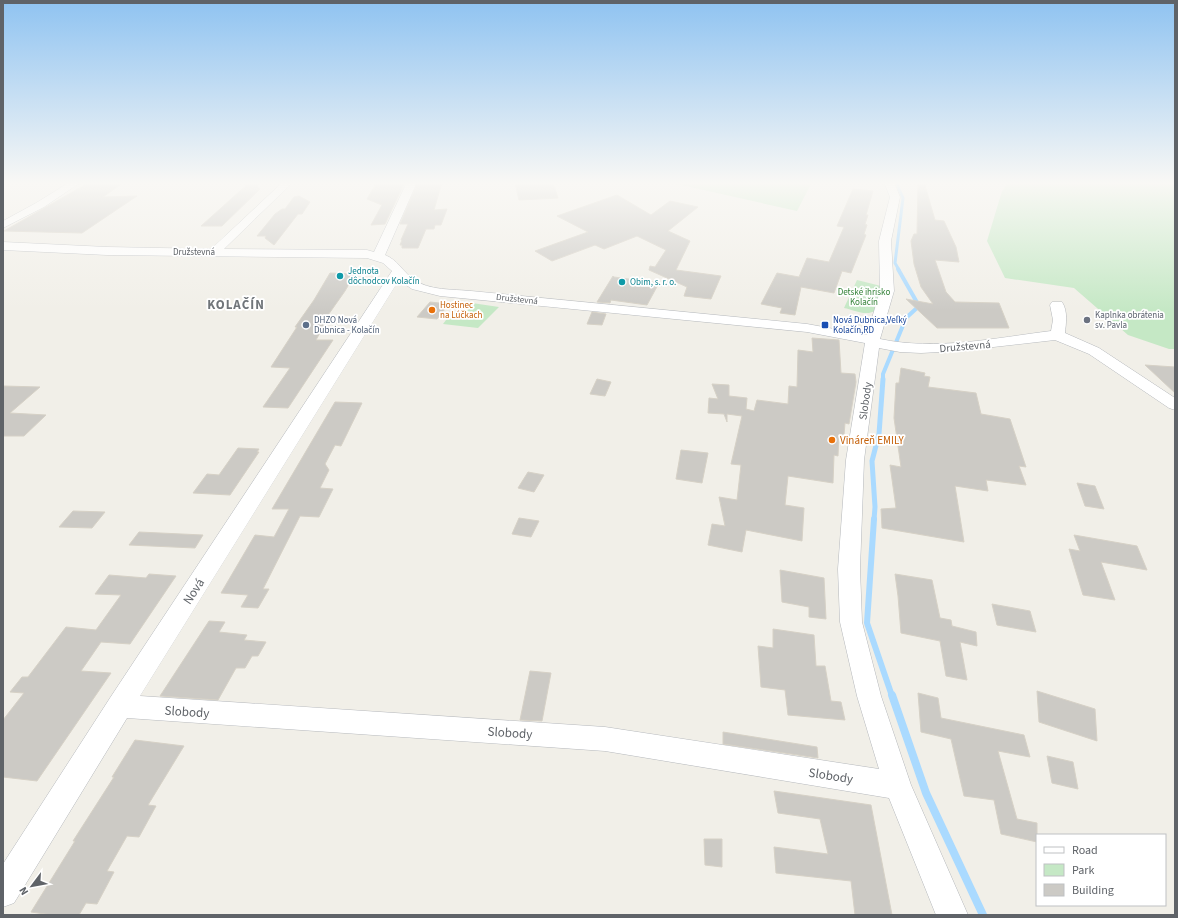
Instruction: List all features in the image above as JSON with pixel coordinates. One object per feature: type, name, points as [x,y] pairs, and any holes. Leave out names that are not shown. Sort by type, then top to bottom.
[{"type":"street","points":[[213,253],[243,225]]},
{"type":"street","points":[[378,256],[392,225]]},
{"type":"street","name":"Slobody","points":[[889,225],[885,241],[887,291],[884,344],[855,460],[849,569],[851,622],[869,696],[898,786],[952,915]]},
{"type":"street","name":"Družstevná","points":[[3,246],[107,251],[354,253],[378,256],[390,262],[406,280],[426,289],[472,295],[807,328],[884,344],[920,349],[958,347],[1057,335]]},
{"type":"street","name":"Nová","points":[[3,892],[119,706],[398,271]]},
{"type":"street","points":[[385,291],[415,285]]},
{"type":"street","points":[[1057,305],[1060,320],[1057,335],[1094,351],[1175,405]]},
{"type":"street","name":"Slobody","points":[[119,706],[605,739],[898,786]]},
{"type":"green space","points":[[992,225],[1175,225],[1175,349],[1169,349],[1128,335],[1074,288],[1005,278],[987,241]]},
{"type":"green space","name":"Detské ihrisko Kolačín","points":[[857,280],[881,286],[876,310],[865,313],[844,308]]},
{"type":"green space","points":[[472,303],[499,307],[478,328],[443,324],[452,312],[464,314]]},
{"type":"building","points":[[15,225],[94,225],[82,233],[4,231]]},
{"type":"building","points":[[202,225],[223,225],[222,226],[201,226]]},
{"type":"building","points":[[266,225],[290,225],[274,245],[265,238],[266,236],[257,236]]},
{"type":"building","points":[[408,225],[441,225],[435,225],[434,229],[426,229],[418,248],[402,248],[402,245],[400,245]]},
{"type":"building","points":[[574,225],[676,225],[668,231],[690,241],[676,270],[721,276],[711,299],[684,296],[687,287],[649,270],[650,266],[655,267],[666,250],[637,236],[604,249],[595,245],[552,261],[535,251],[588,232]]},
{"type":"building","points":[[867,225],[864,234],[866,235],[851,273],[842,271],[834,293],[801,287],[795,315],[780,313],[782,308],[761,304],[777,273],[799,277],[807,258],[829,262],[844,227],[837,226]]},
{"type":"building","points":[[917,225],[946,225],[956,247],[959,262],[935,260],[946,292],[955,302],[999,303],[1009,328],[937,328],[906,299],[933,304],[921,287],[914,264],[911,241],[914,234],[917,234]]},
{"type":"building","points":[[330,273],[355,274],[326,318],[328,318],[316,340],[333,340],[288,408],[263,407],[290,368],[271,367]]},
{"type":"building","points":[[613,276],[659,283],[647,305],[611,300],[610,303],[597,302]]},
{"type":"building","name":"Hostinec na Lúčkach","points":[[430,302],[449,304],[437,319],[417,317]]},
{"type":"building","points":[[592,312],[606,314],[602,325],[587,324]]},
{"type":"building","points":[[812,338],[839,340],[841,373],[855,374],[856,382],[849,424],[845,423],[844,435],[839,434],[838,456],[834,455],[833,483],[788,476],[785,505],[804,508],[802,541],[746,530],[742,552],[708,545],[712,524],[725,526],[719,497],[737,500],[741,465],[731,464],[742,416],[727,414],[727,422],[724,414],[708,413],[709,398],[718,399],[712,384],[729,385],[729,396],[747,398],[746,409],[754,411],[757,400],[788,404],[789,386],[797,387],[798,350],[813,352]]},
{"type":"building","points":[[1145,365],[1175,367],[1175,393]]},
{"type":"building","points":[[901,368],[925,373],[924,376],[930,377],[928,387],[976,393],[981,414],[1010,419],[1026,467],[1019,466],[1026,485],[986,480],[988,491],[955,486],[964,542],[882,528],[881,509],[896,508],[890,465],[901,467],[894,418],[896,383],[899,383]]},
{"type":"building","points":[[597,379],[611,382],[605,396],[590,394]]},
{"type":"building","points":[[3,386],[40,387],[10,413],[46,415],[24,436],[3,436]]},
{"type":"building","points":[[335,402],[362,403],[341,446],[335,445],[325,464],[329,470],[320,488],[333,489],[319,517],[300,516],[263,589],[269,589],[258,608],[241,607],[248,595],[221,593],[255,535],[274,537],[289,509],[272,509]]},
{"type":"building","points":[[238,448],[259,449],[257,452],[259,452],[230,495],[193,493],[207,474],[219,475]]},
{"type":"building","points":[[681,450],[708,453],[702,483],[676,479]]},
{"type":"building","points":[[528,472],[544,475],[534,492],[518,488]]},
{"type":"building","points":[[1077,483],[1095,486],[1104,509],[1085,506]]},
{"type":"building","points":[[73,511],[105,512],[92,528],[59,527]]},
{"type":"building","points":[[519,518],[539,521],[531,537],[512,534]]},
{"type":"building","points":[[139,532],[203,535],[195,548],[129,545]]},
{"type":"building","points":[[1074,535],[1137,546],[1147,570],[1101,562],[1115,600],[1083,595],[1069,549],[1080,551]]},
{"type":"building","points":[[780,570],[824,578],[826,619],[809,617],[809,607],[782,602]]},
{"type":"building","points":[[149,574],[176,576],[130,644],[101,642],[81,671],[111,673],[37,781],[3,777],[3,720],[24,693],[10,692],[22,677],[28,677],[66,627],[96,630],[121,595],[95,594],[109,575],[146,578]]},
{"type":"building","points":[[895,574],[932,580],[940,618],[951,620],[952,626],[976,632],[977,646],[960,642],[967,680],[946,676],[940,641],[901,633]]},
{"type":"building","points":[[992,604],[1030,611],[1036,632],[997,625]]},
{"type":"building","points":[[209,621],[225,622],[219,632],[247,635],[244,640],[266,642],[258,656],[252,656],[245,668],[236,668],[218,700],[160,696]]},
{"type":"building","points":[[773,629],[814,635],[816,666],[825,666],[831,701],[841,702],[845,720],[788,715],[785,690],[761,687],[758,646],[773,648]]},
{"type":"building","points":[[530,671],[551,673],[542,721],[520,720]]},
{"type":"building","points":[[1037,691],[1095,709],[1097,741],[1039,722]]},
{"type":"building","points":[[918,693],[938,698],[941,718],[1024,735],[1030,757],[998,751],[1017,819],[1037,823],[1036,842],[1001,834],[994,800],[964,796],[951,739],[921,732]]},
{"type":"building","points":[[723,732],[817,747],[818,758],[723,744]]},
{"type":"building","points":[[135,740],[184,746],[148,805],[156,806],[139,837],[127,836],[107,871],[114,872],[97,904],[86,903],[79,915],[52,915],[31,912],[75,841],[73,841],[114,777],[112,777]]},
{"type":"building","points":[[1047,756],[1073,762],[1078,789],[1052,783]]},
{"type":"building","points":[[774,791],[871,805],[892,915],[855,915],[851,881],[776,873],[774,847],[828,854],[820,819],[778,813]]},
{"type":"building","points":[[704,839],[722,839],[722,867],[705,865]]},
{"type":"waterway","points":[[899,270],[895,263],[900,225]]},
{"type":"waterway","points":[[883,379],[883,374],[906,318],[919,306],[898,269]]},
{"type":"waterway","points":[[874,520],[875,507],[872,461],[879,434],[883,379]]},
{"type":"waterway","points":[[874,519],[867,623],[892,696]]},
{"type":"waterway","points":[[892,695],[926,793],[983,915]]},
{"type":"place","name":"Jednota dôchodcov Kolačín","points":[[340,276]]},
{"type":"place","name":"Obim, s. r. o.","points":[[622,282]]},
{"type":"place","name":"Hostinec na Lúčkach","points":[[432,310]]},
{"type":"place","name":"Kaplnka obrátenia sv. Pavla","points":[[1087,320]]},
{"type":"place","name":"DHZO Nová Dubnica - Kolačín","points":[[306,325]]},
{"type":"place","name":"Nová Dubnica,Veľký Kolačín,RD","points":[[825,325]]},
{"type":"place","name":"Vináreň EMILY","points":[[832,440]]},
{"type":"district","name":"KOLAČÍN","points":[[236,304]]}]
